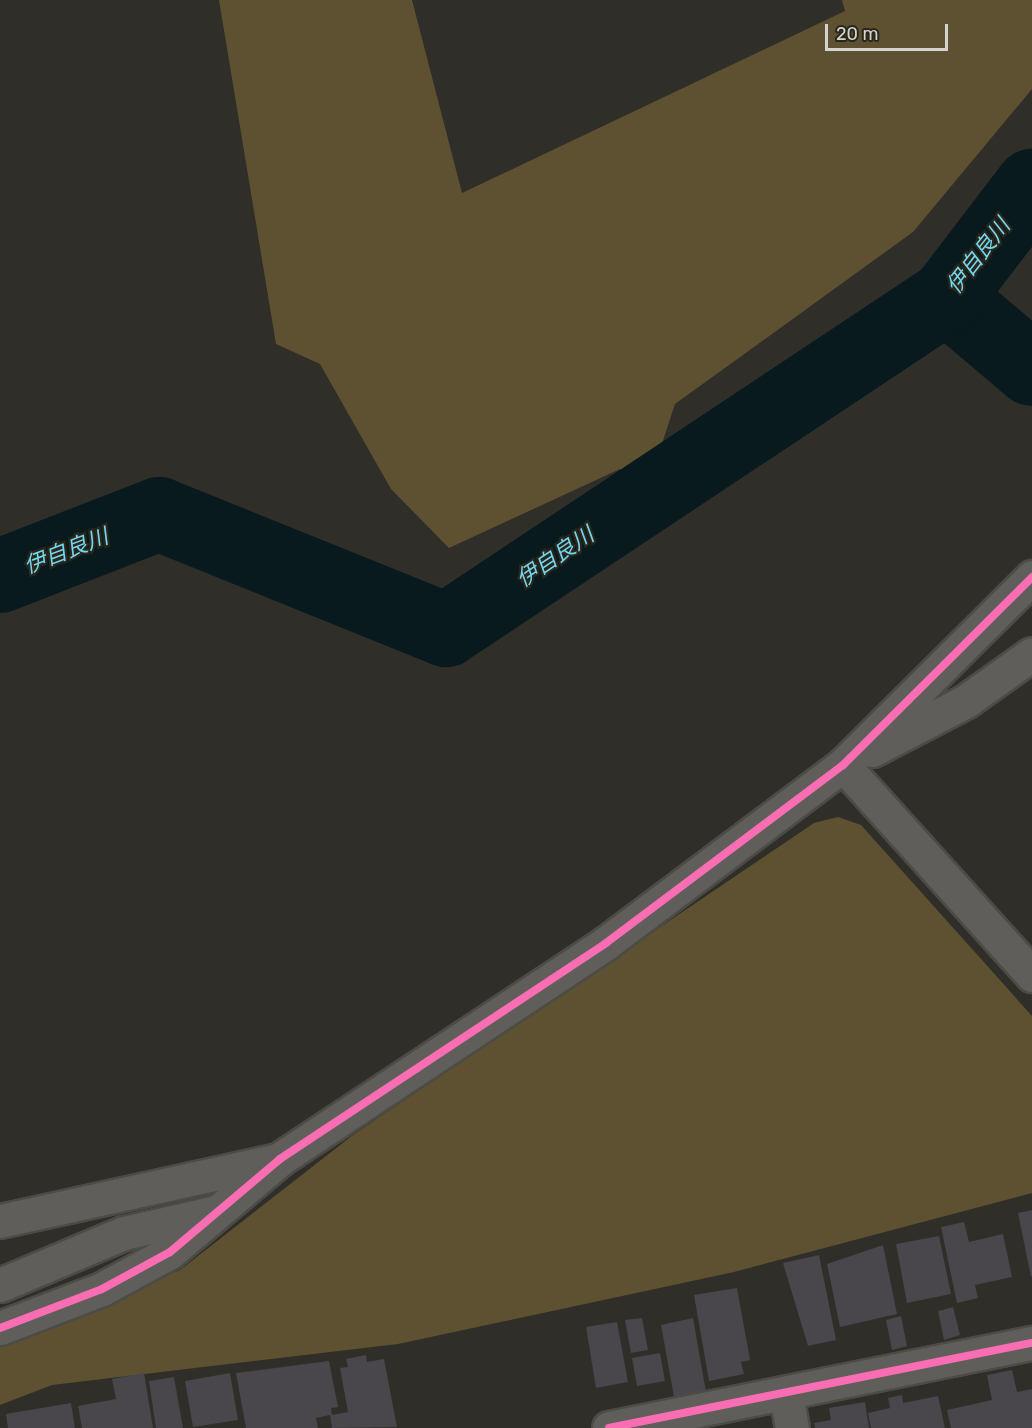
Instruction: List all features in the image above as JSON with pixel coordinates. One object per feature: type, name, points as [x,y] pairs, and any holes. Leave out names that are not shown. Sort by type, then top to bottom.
[{"type":"street","points":[[0,1328],[102,1289],[171,1252],[227,1209],[280,1159],[606,943],[843,765],[1032,577]]},
{"type":"street","points":[[843,765],[966,701],[1032,654]]},
{"type":"street","points":[[843,765],[1032,975]]},
{"type":"street","points":[[0,1221],[280,1159]]},
{"type":"street","points":[[0,1285],[124,1233],[227,1209]]},
{"type":"street","points":[[609,1428],[1032,1343]]},
{"type":"street","points":[[786,1394],[792,1428]]},
{"type":"shaded area","points":[[219,0],[412,0],[462,193],[845,11],[842,0],[1032,0],[1032,89],[913,232],[675,404],[651,477],[620,469],[449,548],[391,489],[320,364],[276,344]]},
{"type":"shaded area","points":[[838,817],[861,825],[1032,1016],[1032,1193],[734,1272],[398,1344],[52,1385],[0,1405],[0,1344],[180,1270],[353,1135],[814,823]]},
{"type":"building","points":[[1032,1210],[1032,1276],[1031,1277],[1018,1213]]},
{"type":"building","points":[[964,1222],[969,1242],[1003,1234],[1012,1277],[975,1285],[978,1298],[957,1303],[941,1227]]},
{"type":"building","points":[[939,1236],[951,1294],[907,1303],[896,1244]]},
{"type":"building","points":[[883,1245],[897,1314],[840,1327],[827,1264]]},
{"type":"building","points":[[819,1255],[836,1340],[808,1346],[783,1263]]},
{"type":"building","points":[[737,1288],[750,1360],[741,1362],[744,1374],[709,1381],[694,1295]]},
{"type":"building","points":[[953,1307],[960,1335],[944,1340],[938,1311]]},
{"type":"building","points":[[901,1316],[907,1346],[892,1350],[886,1320]]},
{"type":"building","points":[[642,1318],[648,1350],[631,1353],[625,1320]]},
{"type":"building","points":[[693,1318],[706,1392],[674,1397],[661,1325]]},
{"type":"building","points":[[617,1322],[628,1382],[596,1388],[586,1327]]},
{"type":"building","points":[[660,1353],[665,1381],[637,1386],[632,1358]]},
{"type":"building","points":[[366,1355],[367,1362],[384,1359],[397,1427],[332,1428],[330,1415],[316,1418],[318,1428],[246,1428],[236,1373],[329,1361],[338,1407],[331,1408],[332,1415],[348,1412],[340,1368],[348,1367],[346,1359]]},
{"type":"building","points":[[1012,1370],[1017,1392],[1032,1389],[1032,1428],[951,1428],[947,1410],[992,1400],[987,1375]]},
{"type":"building","points":[[144,1373],[153,1428],[82,1428],[78,1406],[116,1399],[112,1379]]},
{"type":"building","points":[[230,1373],[238,1420],[193,1427],[185,1381]]},
{"type":"building","points":[[174,1377],[183,1428],[156,1428],[149,1381]]},
{"type":"building","points":[[902,1395],[903,1403],[938,1396],[945,1428],[871,1428],[868,1413],[890,1408],[888,1398]]},
{"type":"building","points":[[865,1402],[869,1428],[815,1428],[814,1423],[831,1420],[829,1408]]},
{"type":"building","points":[[71,1403],[75,1428],[8,1428],[6,1414]]},
{"type":"waterway","name":"伊自良川","points":[[0,576],[159,514],[446,630],[947,297],[1032,186]]},
{"type":"waterway","points":[[947,297],[1032,369]]},
{"type":"cycle path","points":[[0,1328],[102,1289],[170,1252],[280,1159],[606,943],[843,765],[1032,577]]},
{"type":"cycle path","points":[[609,1428],[1032,1343]]}]
